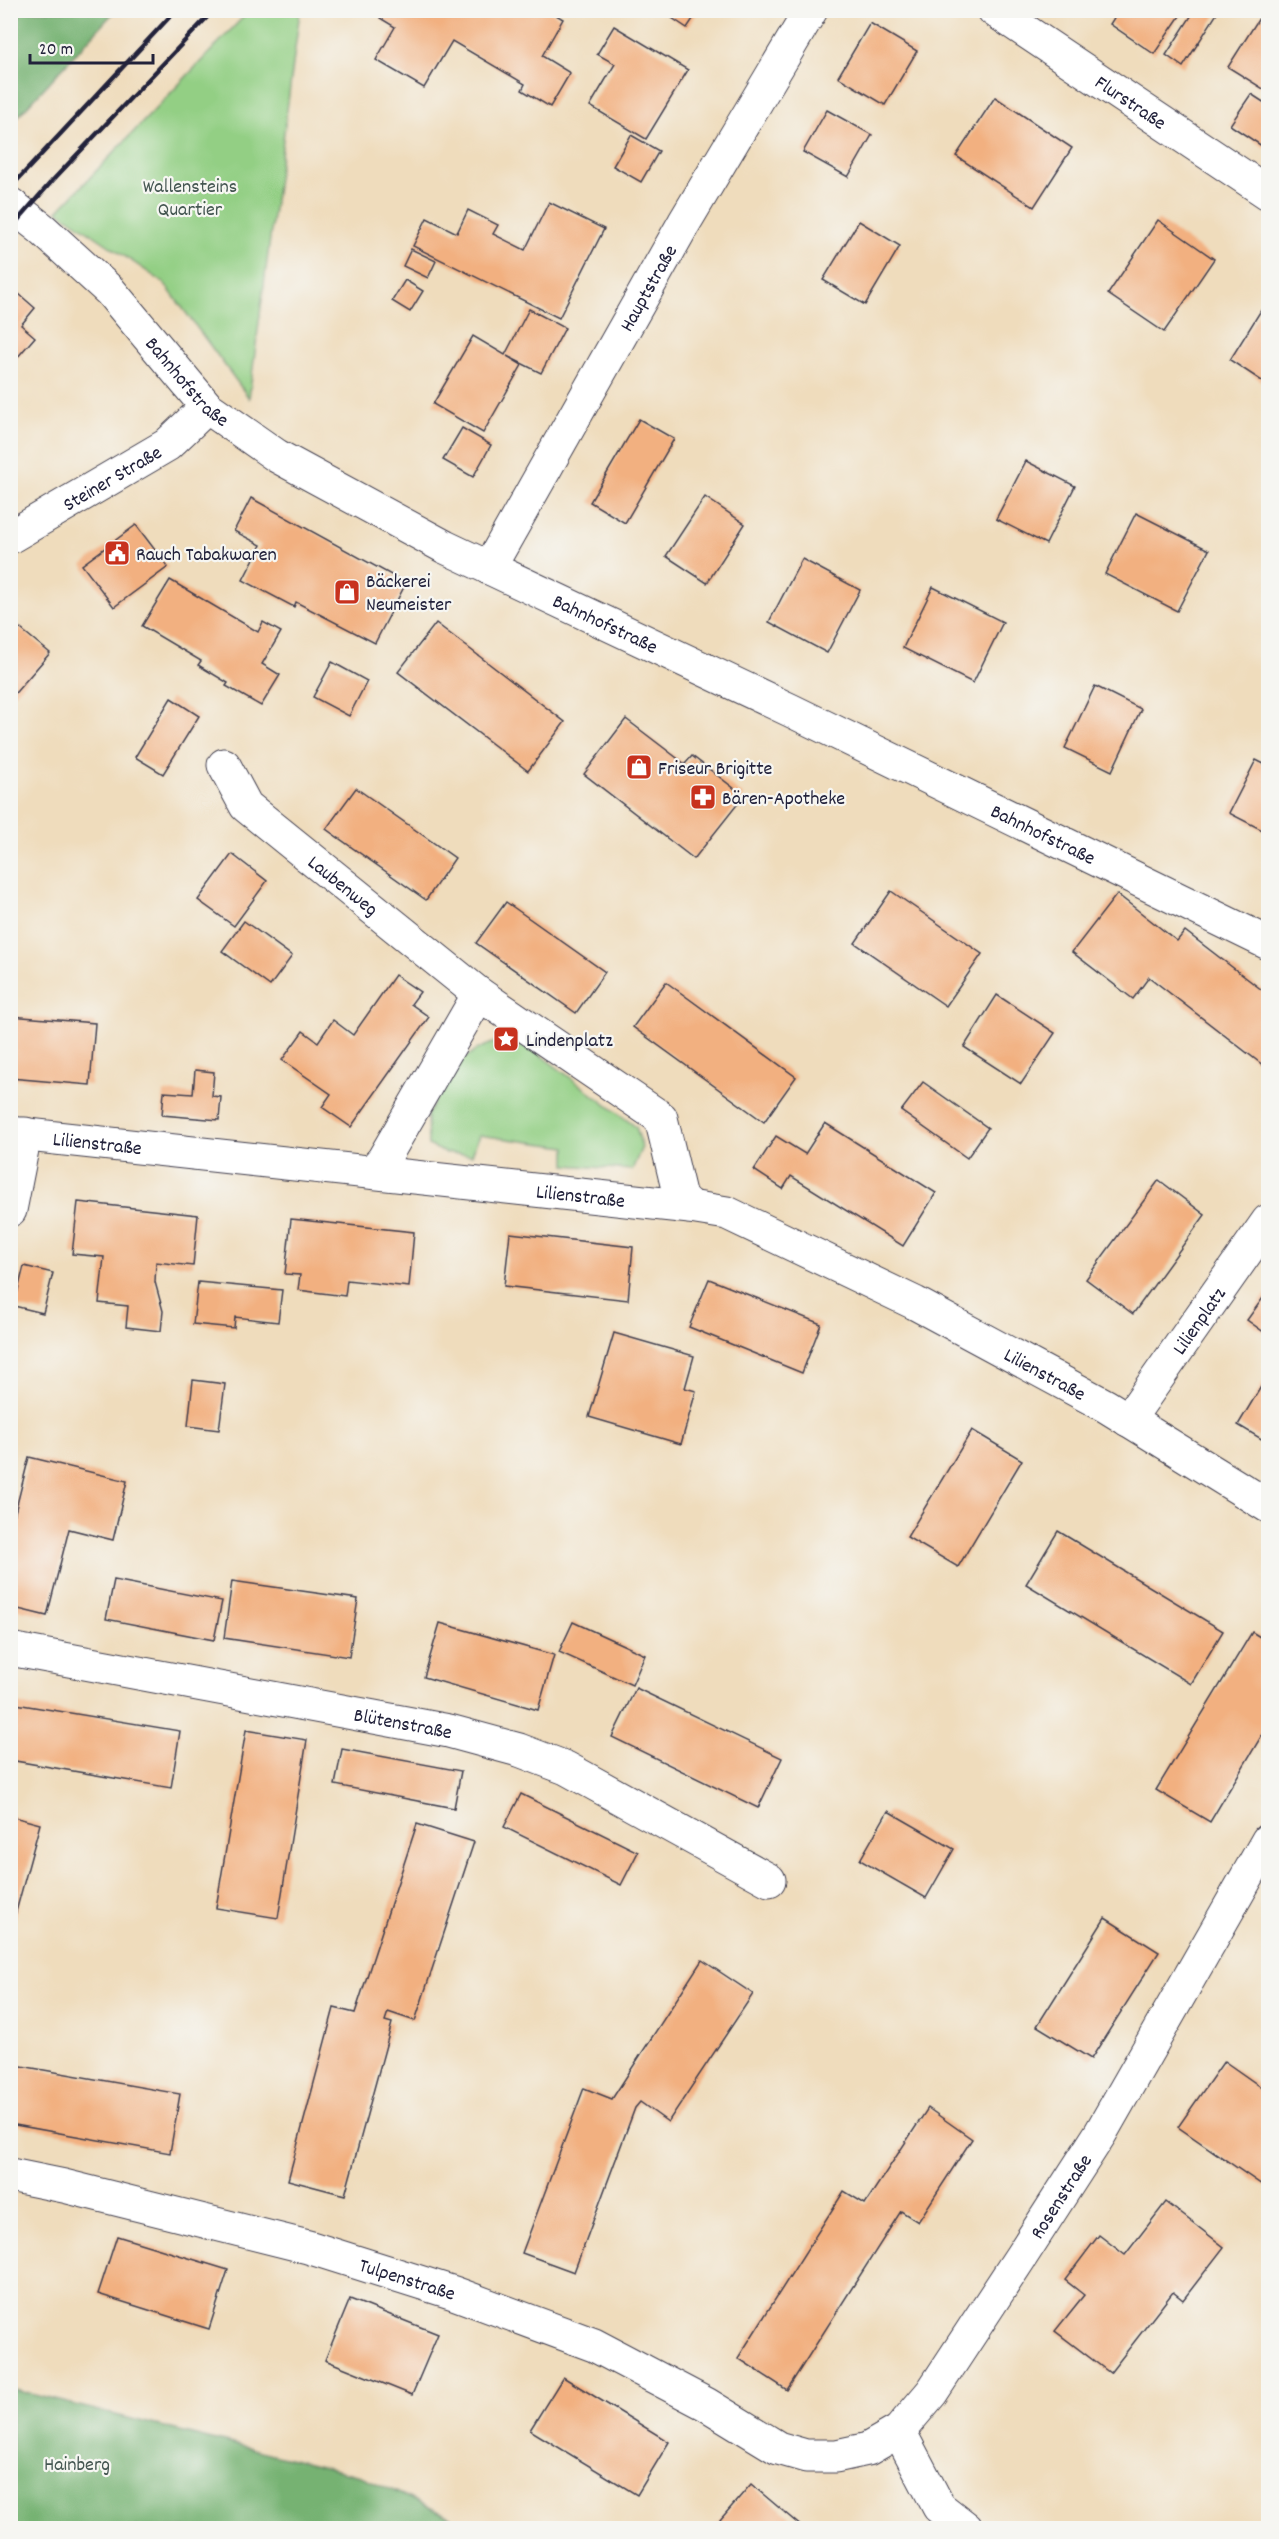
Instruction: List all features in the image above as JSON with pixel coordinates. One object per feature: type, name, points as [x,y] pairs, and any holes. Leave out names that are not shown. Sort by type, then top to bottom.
[{"type":"street","name":"Hauptstraße","points":[[489,568],[684,223],[812,10]]},
{"type":"street","name":"Flurstraße","points":[[994,10],[1269,193]]},
{"type":"street","name":"Bahnhofstraße","points":[[10,204],[42,229],[110,291],[207,407],[277,456],[445,547],[790,710],[1269,944]]},
{"type":"street","name":"Steiner Straße","points":[[10,537],[167,445],[207,407]]},
{"type":"street","name":"Laubenweg","points":[[224,765],[246,806],[479,994]]},
{"type":"street","points":[[372,1172],[383,1160],[479,994],[661,1118],[680,1197],[690,1207]]},
{"type":"street","points":[[10,1210],[18,1134]]},
{"type":"street","name":"Lilienstraße","points":[[18,1134],[690,1207],[727,1213],[915,1303],[1117,1413]]},
{"type":"street","name":"Lilienplatz","points":[[1117,1413],[1269,1221]]},
{"type":"street","points":[[1117,1413],[1269,1506]]},
{"type":"street","name":"Blütenstraße","points":[[10,1649],[449,1731],[519,1750],[566,1768],[769,1880]]},
{"type":"street","name":"Rosenstraße","points":[[778,2448],[806,2456],[836,2456],[868,2449],[900,2431],[932,2392],[1100,2134],[1269,1840]]},
{"type":"street","name":"Tulpenstraße","points":[[10,2175],[64,2186],[308,2247],[454,2293],[594,2345],[706,2404],[778,2448]]},
{"type":"street","points":[[900,2431],[939,2507],[966,2529]]},
{"type":"green space","points":[[22,11],[115,11],[11,124],[11,30]]},
{"type":"green space","name":"Wallensteins Quartier","points":[[249,11],[300,11],[249,398],[164,283],[58,211]]},
{"type":"green space","points":[[507,1037],[535,1051],[636,1127],[642,1147],[632,1170],[566,1165],[566,1147],[479,1135],[472,1155],[446,1153],[428,1145],[427,1116],[452,1067],[478,1049]]},
{"type":"green space","name":"Hainberg","points":[[11,2389],[361,2476],[475,2528],[11,2528]]},
{"type":"building","points":[[384,10],[548,10],[563,19],[542,56],[570,73],[550,107],[522,90],[525,84],[452,41],[424,88],[376,60],[395,27],[380,18]]},
{"type":"building","points":[[660,10],[699,10],[687,28]]},
{"type":"building","points":[[1119,10],[1184,10],[1154,54],[1110,24]]},
{"type":"building","points":[[1195,10],[1218,12],[1183,67],[1166,55]]},
{"type":"building","points":[[1261,15],[1268,19],[1268,92],[1228,67]]},
{"type":"building","points":[[870,23],[917,51],[885,105],[838,77]]},
{"type":"building","points":[[614,26],[688,70],[646,139],[590,106],[615,64],[597,54]]},
{"type":"building","points":[[1251,94],[1268,105],[1268,150],[1230,125]]},
{"type":"building","points":[[995,97],[1072,148],[1034,207],[956,156]]},
{"type":"building","points":[[827,110],[872,135],[848,177],[803,152]]},
{"type":"building","points":[[631,135],[659,151],[641,182],[613,166]]},
{"type":"building","points":[[549,202],[604,229],[559,318],[413,246],[427,218],[457,233],[468,210],[498,225],[493,234],[525,250]]},
{"type":"building","points":[[1158,220],[1214,259],[1164,332],[1108,294]]},
{"type":"building","points":[[859,221],[900,246],[865,305],[823,280]]},
{"type":"building","points":[[411,249],[436,261],[428,278],[403,266]]},
{"type":"building","points":[[405,280],[423,291],[410,312],[392,301]]},
{"type":"building","points":[[11,287],[35,308],[21,325],[35,337],[10,366]]},
{"type":"building","points":[[1268,299],[1268,385],[1230,360]]},
{"type":"building","points":[[529,309],[565,328],[541,373],[507,356],[522,365],[483,433],[433,404],[473,336],[505,355]]},
{"type":"building","points":[[639,419],[674,439],[625,523],[590,502]]},
{"type":"building","points":[[462,428],[491,445],[473,477],[443,460]]},
{"type":"building","points":[[1026,461],[1075,486],[1046,544],[996,519]]},
{"type":"building","points":[[705,497],[745,524],[707,583],[666,556]]},
{"type":"building","points":[[251,498],[406,583],[375,643],[296,602],[294,607],[243,580],[261,545],[234,531]]},
{"type":"building","points":[[1136,513],[1209,550],[1177,611],[1105,574]]},
{"type":"building","points":[[136,525],[168,567],[114,607],[82,565]]},
{"type":"building","points":[[802,559],[860,590],[827,653],[769,622]]},
{"type":"building","points":[[170,580],[258,632],[263,622],[281,632],[262,664],[280,675],[261,706],[226,686],[228,683],[198,665],[201,661],[142,626]]},
{"type":"building","points":[[933,587],[1003,622],[973,683],[903,648]]},
{"type":"building","points":[[10,620],[50,653],[10,699]]},
{"type":"building","points":[[436,623],[565,722],[528,771],[398,672]]},
{"type":"building","points":[[332,662],[367,681],[349,716],[313,697]]},
{"type":"building","points":[[1095,686],[1141,709],[1112,771],[1065,748]]},
{"type":"building","points":[[171,698],[199,716],[163,774],[135,757]]},
{"type":"building","points":[[626,719],[685,764],[692,756],[744,796],[694,859],[584,774]]},
{"type":"building","points":[[1256,760],[1268,766],[1268,833],[1229,813]]},
{"type":"building","points":[[356,788],[455,858],[426,900],[326,829]]},
{"type":"building","points":[[232,854],[267,881],[234,926],[198,900]]},
{"type":"building","points":[[891,891],[982,954],[946,1006],[855,943]]},
{"type":"building","points":[[1117,894],[1177,941],[1185,931],[1262,990],[1268,982],[1268,1069],[1149,977],[1133,999],[1072,952]]},
{"type":"building","points":[[506,902],[605,972],[576,1013],[476,943]]},
{"type":"building","points":[[244,921],[292,956],[270,986],[222,951]]},
{"type":"building","points":[[395,975],[420,992],[411,1004],[429,1017],[351,1127],[322,1107],[331,1094],[282,1060],[303,1031],[318,1042],[333,1020],[353,1035]]},
{"type":"building","points":[[666,982],[796,1077],[764,1122],[633,1027]]},
{"type":"building","points":[[997,995],[1055,1033],[1021,1084],[964,1047]]},
{"type":"building","points":[[10,1016],[95,1023],[90,1085],[10,1078]]},
{"type":"building","points":[[195,1070],[214,1072],[212,1096],[221,1097],[219,1120],[162,1115],[164,1092],[193,1094]]},
{"type":"building","points":[[923,1082],[988,1128],[967,1158],[901,1111]]},
{"type":"building","points":[[825,1123],[936,1193],[903,1246],[791,1176],[783,1189],[754,1170],[776,1136],[805,1154]]},
{"type":"building","points":[[1159,1180],[1205,1215],[1133,1314],[1086,1279]]},
{"type":"building","points":[[78,1202],[198,1215],[193,1266],[156,1262],[155,1282],[163,1311],[161,1331],[126,1327],[128,1306],[99,1303],[104,1257],[72,1254]]},
{"type":"building","points":[[291,1219],[414,1232],[409,1287],[347,1280],[345,1296],[298,1290],[300,1275],[285,1274]]},
{"type":"building","points":[[510,1233],[633,1247],[628,1300],[504,1286]]},
{"type":"building","points":[[24,1266],[53,1273],[43,1313],[14,1306]]},
{"type":"building","points":[[709,1279],[821,1324],[802,1373],[689,1327]]},
{"type":"building","points":[[198,1282],[282,1290],[278,1322],[235,1317],[234,1328],[193,1324]]},
{"type":"building","points":[[1268,1291],[1268,1335],[1247,1320]]},
{"type":"building","points":[[614,1333],[694,1356],[685,1388],[696,1391],[681,1444],[589,1417]]},
{"type":"building","points":[[1268,1375],[1268,1443],[1238,1425]]},
{"type":"building","points":[[193,1380],[225,1384],[219,1430],[188,1426]]},
{"type":"building","points":[[972,1430],[1022,1460],[958,1567],[907,1537]]},
{"type":"building","points":[[29,1457],[127,1481],[113,1540],[69,1529],[47,1616],[10,1607],[10,1532]]},
{"type":"building","points":[[1058,1531],[1223,1631],[1191,1684],[1026,1584]]},
{"type":"building","points":[[114,1580],[222,1601],[214,1640],[106,1619]]},
{"type":"building","points":[[232,1581],[358,1599],[349,1657],[224,1638]]},
{"type":"building","points":[[573,1622],[645,1655],[632,1685],[559,1652]]},
{"type":"building","points":[[440,1623],[554,1655],[538,1710],[424,1677]]},
{"type":"building","points":[[1252,1632],[1268,1642],[1268,1725],[1210,1822],[1156,1790]]},
{"type":"building","points":[[636,1688],[782,1758],[758,1808],[612,1737]]},
{"type":"building","points":[[10,1703],[180,1731],[171,1788],[10,1760]]},
{"type":"building","points":[[246,1730],[307,1740],[278,1918],[216,1908]]},
{"type":"building","points":[[342,1749],[461,1771],[454,1808],[335,1785]]},
{"type":"building","points":[[521,1794],[638,1852],[621,1885],[504,1827]]},
{"type":"building","points":[[888,1811],[954,1849],[926,1898],[860,1860]]},
{"type":"building","points":[[10,1816],[40,1824],[11,1930],[10,1930]]},
{"type":"building","points":[[417,1824],[474,1842],[415,2021],[388,2012],[385,2021],[392,2023],[345,2195],[288,2180],[334,2008],[355,2013]]},
{"type":"building","points":[[1105,1918],[1159,1952],[1091,2059],[1037,2026]]},
{"type":"building","points":[[702,1960],[753,1994],[668,2122],[640,2102],[635,2108],[574,2272],[522,2253],[584,2088],[612,2099]]},
{"type":"building","points":[[1224,2061],[1268,2092],[1268,2189],[1178,2127]]},
{"type":"building","points":[[10,2064],[180,2094],[170,2153],[10,2124]]},
{"type":"building","points":[[928,2108],[972,2139],[918,2222],[901,2211],[787,2390],[738,2358],[844,2191],[865,2204]]},
{"type":"building","points":[[1166,2202],[1224,2247],[1183,2300],[1173,2292],[1110,2373],[1055,2331],[1084,2295],[1065,2280],[1099,2235],[1125,2255]]},
{"type":"building","points":[[117,2236],[228,2270],[209,2329],[98,2294]]},
{"type":"building","points":[[350,2299],[438,2334],[412,2395],[325,2360]]},
{"type":"building","points":[[563,2377],[669,2442],[637,2495],[530,2430]]},
{"type":"building","points":[[751,2484],[803,2528],[713,2528]]},
{"type":"railway","points":[[10,188],[176,10]]},
{"type":"railway","points":[[10,229],[53,180],[214,10]]},
{"type":"place","name":"Rauch Tabakwaren","points":[[117,553]]},
{"type":"place","name":"Bäckerei Neumeister","points":[[347,592]]},
{"type":"place","name":"Friseur Brigitte","points":[[639,767]]},
{"type":"place","name":"Bären-Apotheke","points":[[703,797]]},
{"type":"place","name":"Lindenplatz","points":[[506,1039]]}]
